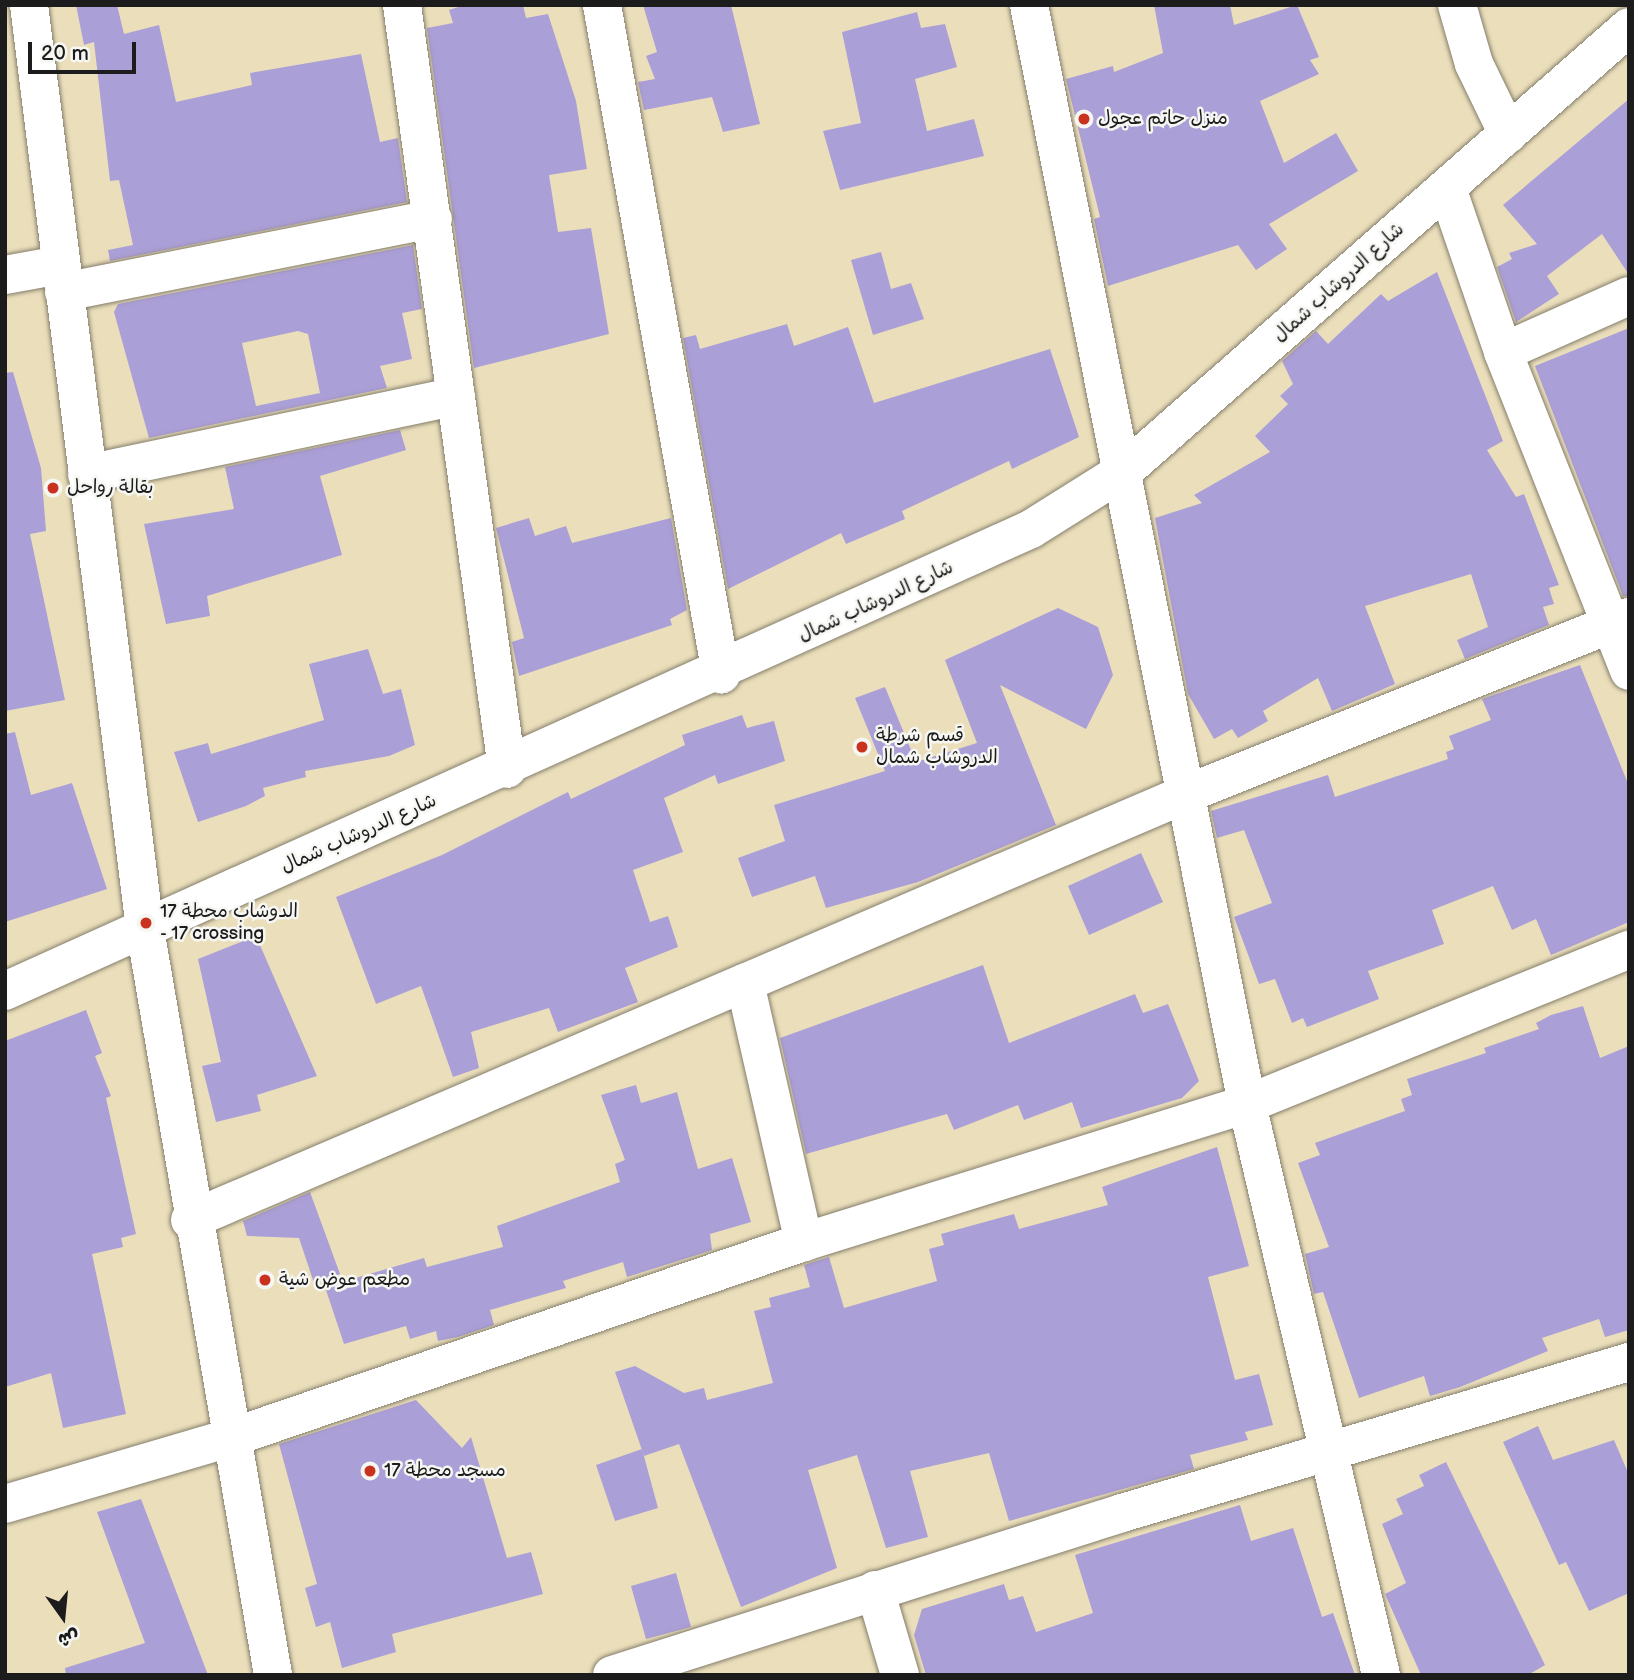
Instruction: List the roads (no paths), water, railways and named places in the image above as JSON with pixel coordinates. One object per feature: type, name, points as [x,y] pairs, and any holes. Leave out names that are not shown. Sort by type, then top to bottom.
[{"type":"street","points":[[29,5],[145,929],[190,1220],[233,1437],[273,1675]]},
{"type":"street","points":[[402,5],[507,769]]},
{"type":"street","points":[[602,5],[721,674]]},
{"type":"street","points":[[1029,5],[1125,470],[1247,1104],[1381,1675]]},
{"type":"street","points":[[1457,5],[1475,64],[1508,134]]},
{"type":"street","name":"شارع الدروشاب شمال","points":[[5,991],[721,674],[1031,529],[1125,470],[1629,27]]},
{"type":"street","points":[[1447,188],[1503,352],[1620,621],[1629,671]]},
{"type":"street","points":[[5,275],[62,279],[433,219]]},
{"type":"street","points":[[1503,352],[1629,296]]},
{"type":"street","points":[[87,474],[456,396]]},
{"type":"street","points":[[190,1220],[1186,794],[1620,621]]},
{"type":"street","points":[[5,1504],[233,1437],[804,1242],[1247,1104],[1629,950]]},
{"type":"street","points":[[745,983],[804,1242]]},
{"type":"street","points":[[612,1675],[875,1590],[1328,1456],[1629,1362]]},
{"type":"street","points":[[875,1590],[900,1675]]},
{"type":"place","name":"منزل حاتم عجول","points":[[1084,119]]},
{"type":"place","name":"بقالة رواحل","points":[[53,488]]},
{"type":"place","name":"قسم شرطة الدروشاب شمال","points":[[862,747]]},
{"type":"place","name":"الدوشاب محطة 17 - 17 crossing","points":[[146,923]]},
{"type":"place","name":"مطعم عوض شية","points":[[265,1280]]},
{"type":"place","name":"مسجد محطة 17","points":[[370,1471]]}]
